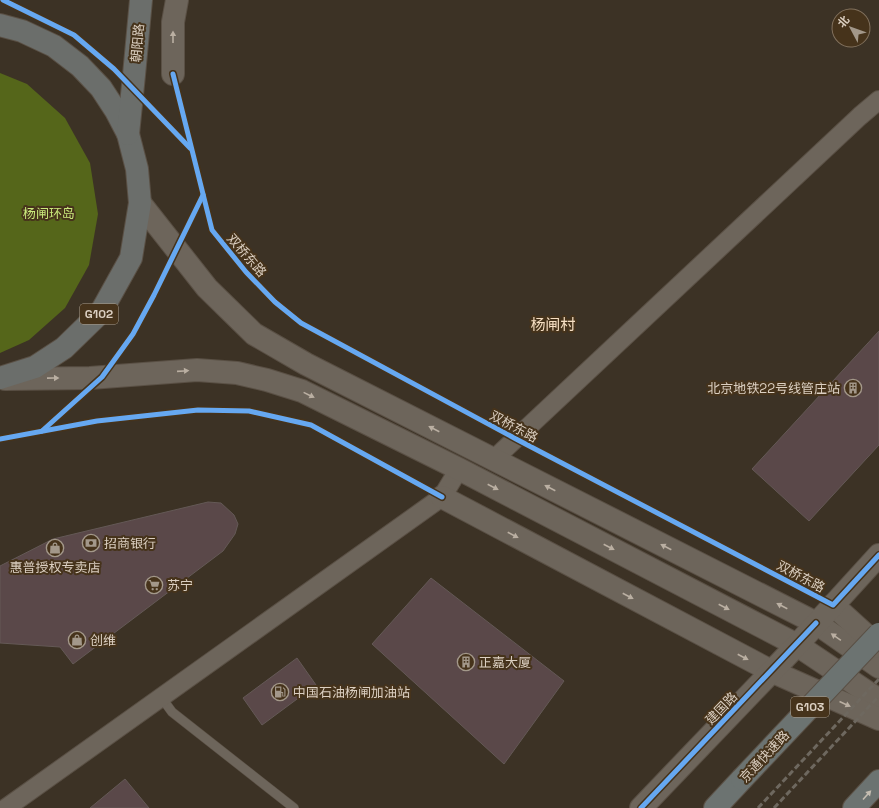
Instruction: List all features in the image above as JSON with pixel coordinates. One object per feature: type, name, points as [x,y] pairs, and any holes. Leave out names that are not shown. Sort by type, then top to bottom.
[{"type":"highway","name":"朝阳路","points":[[128,134],[141,0]]},
{"type":"highway","points":[[0,25],[22,31],[54,46],[80,66],[101,88],[116,111],[128,134]]},
{"type":"highway","name":"G102","points":[[0,379],[35,367],[64,348],[101,312],[131,258],[140,203],[137,169],[128,134]]},
{"type":"highway","name":"京通快速路","points":[[715,808],[879,634]]},
{"type":"highway","points":[[854,808],[879,781]]},
{"type":"street","points":[[173,74],[173,22],[177,0]]},
{"type":"street","points":[[494,459],[860,116],[879,100]]},
{"type":"street","points":[[140,203],[207,288],[254,334],[306,364],[816,623],[879,667]]},
{"type":"street","points":[[0,379],[90,378],[197,370],[237,372],[302,391],[459,469],[797,645],[879,700]]},
{"type":"street","points":[[6,808],[442,497],[459,469]]},
{"type":"street","points":[[442,497],[771,671],[879,719]]},
{"type":"street","name":"建国路","points":[[641,808],[797,645],[879,555]]},
{"type":"street","name":"双桥东路","points":[[833,605],[879,647]]},
{"type":"lane","points":[[161,697],[172,712],[294,808]]},
{"type":"green space","name":"杨闸环岛","points":[[0,73],[27,84],[65,118],[90,163],[98,214],[89,265],[65,308],[29,340],[0,353]]},
{"type":"building","name":"北京地铁22号线管庄站","points":[[879,331],[879,445],[809,521],[752,469]]},
{"type":"building","points":[[208,502],[221,503],[234,515],[238,524],[235,534],[223,551],[73,664],[60,647],[0,643],[0,566],[53,539]]},
{"type":"building","name":"正嘉大厦","points":[[431,578],[564,681],[504,764],[372,644]]},
{"type":"building","name":"中国石油杨闸加油站","points":[[297,658],[316,685],[262,725],[243,698]]},
{"type":"building","points":[[125,779],[149,808],[90,808]]},
{"type":"railway","points":[[758,808],[879,679]]},
{"type":"railway","points":[[774,808],[879,696]]},
{"type":"cycle path","points":[[3,0],[74,35],[114,69],[190,148]]},
{"type":"cycle path","points":[[173,74],[212,230],[246,272],[275,302],[301,323],[516,439],[833,605],[879,555]]},
{"type":"cycle path","points":[[42,431],[102,377],[133,334],[154,295],[203,195]]},
{"type":"cycle path","points":[[0,439],[97,421],[198,410],[249,411],[311,425],[442,497]]},
{"type":"cycle path","points":[[641,808],[816,623]]},
{"type":"place","name":"北京地铁22号线管庄站","points":[[853,388]]},
{"type":"place","name":"招商银行","points":[[91,543]]},
{"type":"place","name":"惠普授权专卖店","points":[[55,548]]},
{"type":"place","name":"苏宁","points":[[154,585]]},
{"type":"place","name":"创维","points":[[77,640]]},
{"type":"place","name":"正嘉大厦","points":[[466,662]]},
{"type":"place","name":"中国石油杨闸加油站","points":[[280,692]]},
{"type":"district","name":"杨闸村","points":[[553,325]]}]
